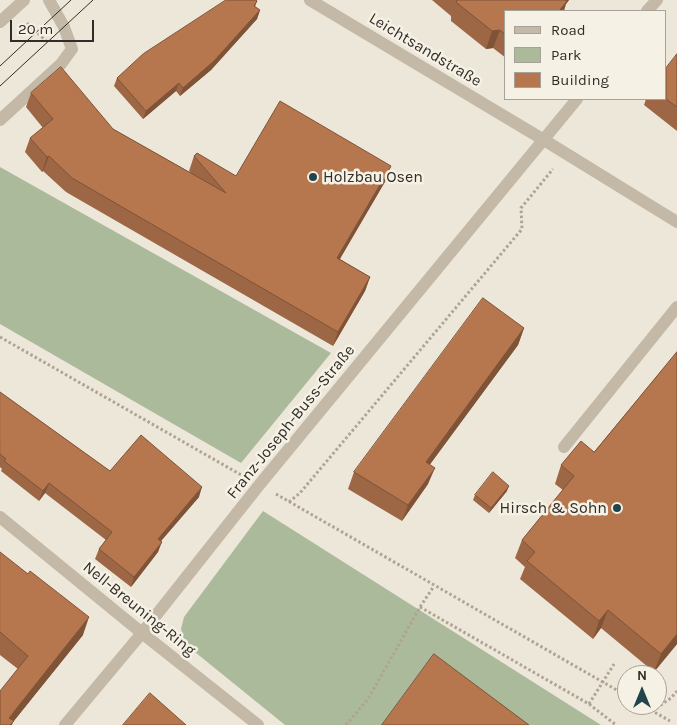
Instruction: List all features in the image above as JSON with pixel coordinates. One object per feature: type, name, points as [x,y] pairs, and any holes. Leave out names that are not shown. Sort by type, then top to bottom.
[{"type":"street","points":[[0,22],[24,0]]},
{"type":"street","points":[[0,120],[61,64],[72,49],[64,27],[49,0]]},
{"type":"street","name":"Leichtsandstraße","points":[[310,0],[677,222]]},
{"type":"street","name":"Franz-Joseph-Buss-Straße","points":[[66,725],[142,633],[260,484],[576,100]]},
{"type":"street","points":[[564,447],[677,308]]},
{"type":"street","name":"Nell-Breuning-Ring","points":[[0,517],[249,722]]},
{"type":"path","points":[[12,10],[52,47],[51,53],[61,64]]},
{"type":"path","points":[[289,502],[300,493],[522,228],[521,208],[565,154]]},
{"type":"path","points":[[0,337],[235,472],[260,484],[617,690]]},
{"type":"path","points":[[346,725],[368,699],[434,586]]},
{"type":"path","points":[[420,608],[589,704],[616,725]]},
{"type":"path","points":[[589,704],[614,664]]},
{"type":"path","points":[[667,701],[677,691]]},
{"type":"path","points":[[660,715],[670,721]]},
{"type":"green space","points":[[0,167],[331,353],[241,463],[0,324]]},
{"type":"green space","points":[[263,511],[601,725],[285,725],[185,644],[181,629],[184,617]]},
{"type":"building","points":[[226,0],[256,0],[254,6],[260,10],[214,61],[183,88],[179,83],[146,111],[117,78],[143,54]]},
{"type":"building","points":[[457,0],[567,1],[560,10],[504,10],[504,33],[500,30],[492,31],[457,3]]},
{"type":"building","points":[[677,54],[677,107],[667,100],[667,67]]},
{"type":"building","points":[[61,67],[113,129],[226,193],[194,156],[197,153],[236,176],[280,101],[391,166],[337,258],[370,277],[338,332],[72,178],[49,156],[47,157],[30,138],[53,119],[31,93]]},
{"type":"building","points":[[483,298],[524,328],[426,462],[435,468],[408,505],[354,472]]},
{"type":"building","name":"Hirsch & Sohn","points":[[677,352],[677,634],[661,654],[608,610],[599,621],[527,561],[535,552],[522,540],[574,476],[561,465],[581,441],[594,452]]},
{"type":"building","points":[[0,392],[110,471],[141,435],[202,487],[158,539],[162,542],[134,577],[99,549],[112,532],[49,483],[43,491],[4,461],[6,459],[0,454]]},
{"type":"building","points":[[493,472],[509,486],[491,508],[475,495]]},
{"type":"building","points":[[0,552],[28,574],[30,571],[89,617],[9,718],[14,721],[10,725],[0,725],[0,691],[28,656],[0,632]]},
{"type":"building","points":[[434,654],[529,725],[382,725]]},
{"type":"building","points":[[150,693],[186,725],[123,725]]},
{"type":"tram line","points":[[0,66],[71,0]]},
{"type":"tram line","points":[[0,86],[93,0]]},
{"type":"place","name":"Holzbau Osen","points":[[313,177]]},
{"type":"place","name":"Hirsch & Sohn","points":[[617,508]]}]
